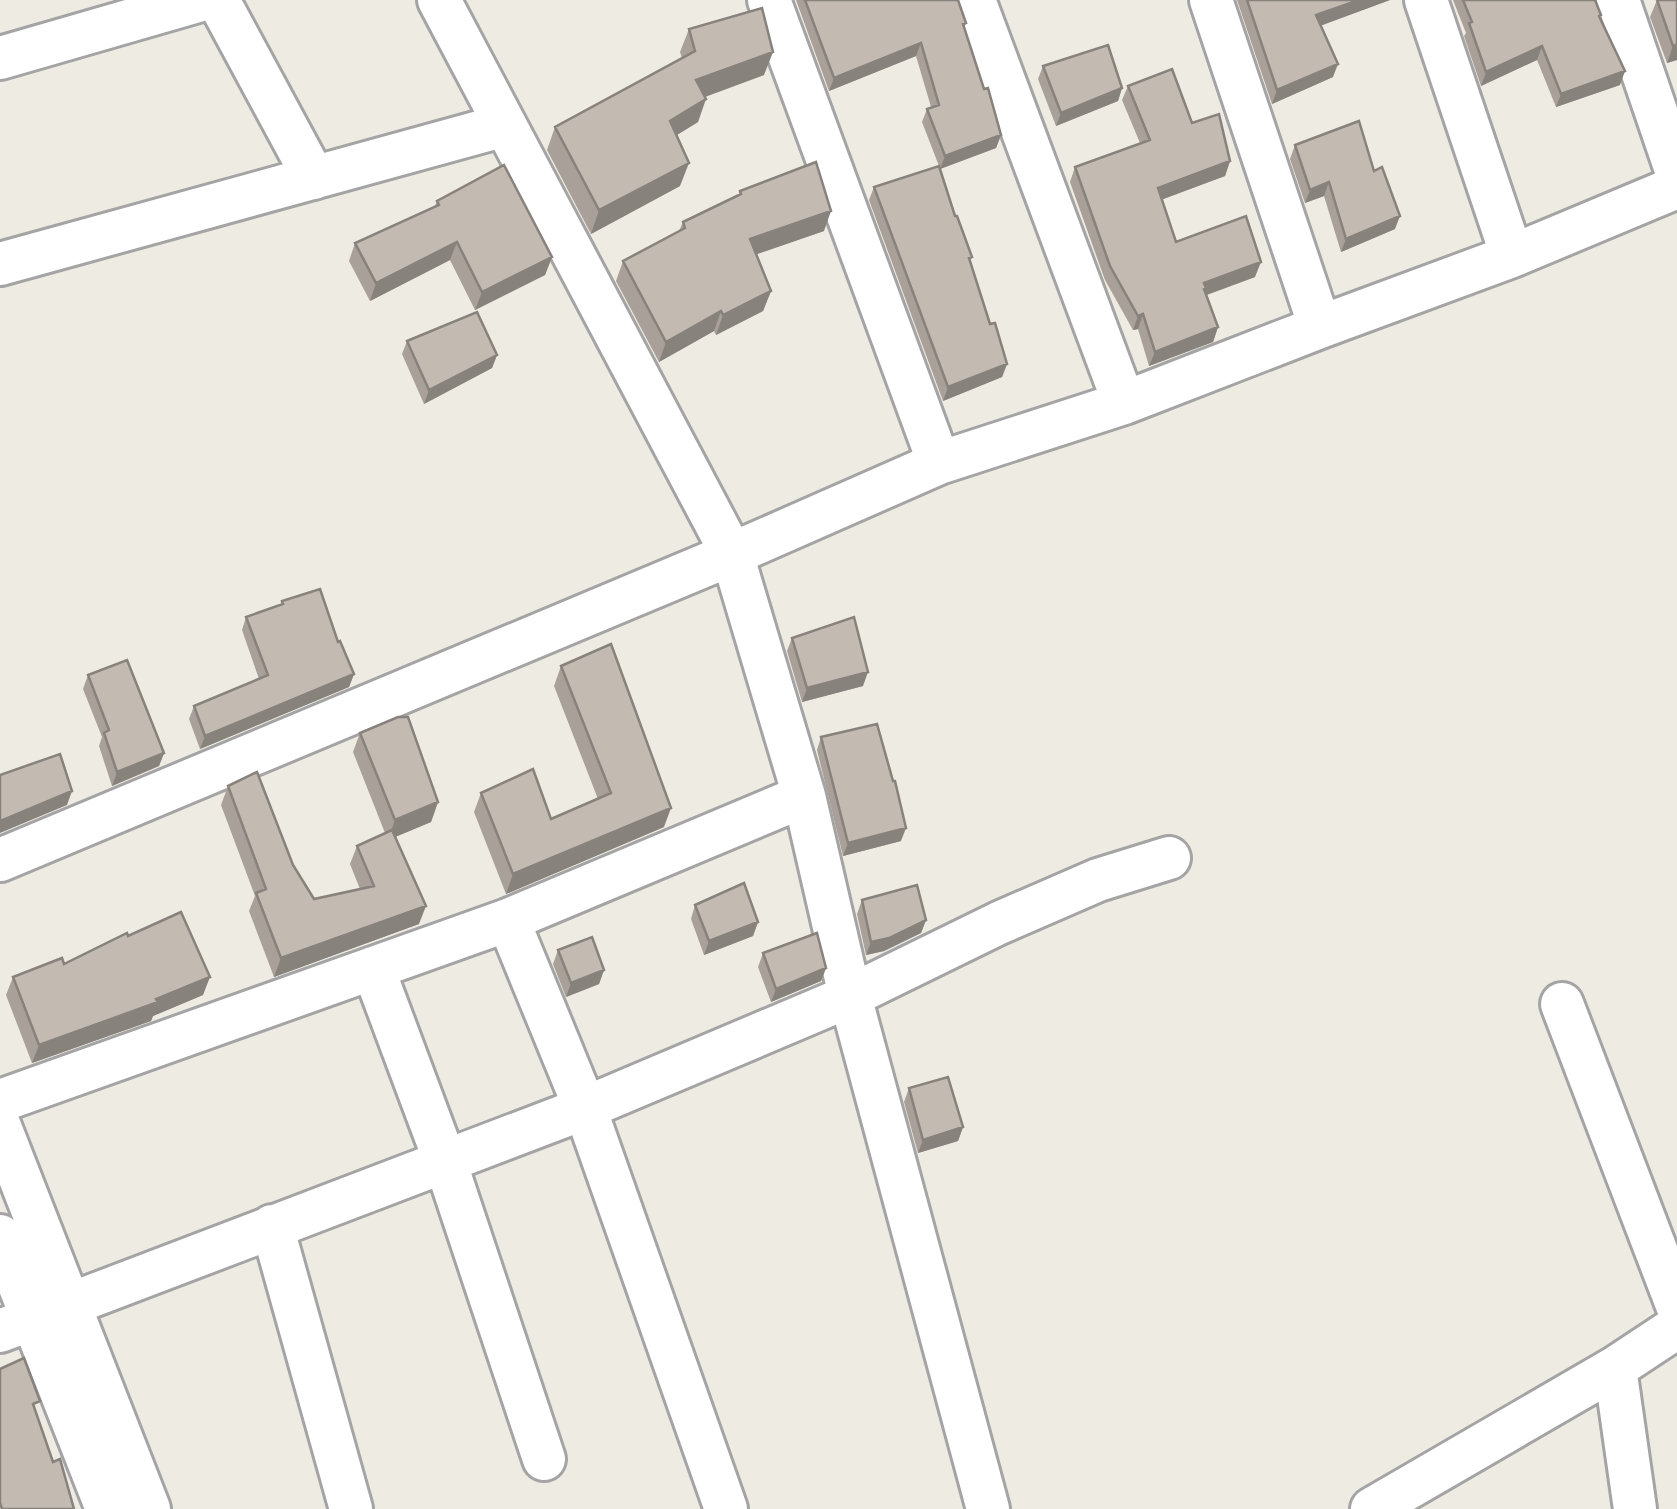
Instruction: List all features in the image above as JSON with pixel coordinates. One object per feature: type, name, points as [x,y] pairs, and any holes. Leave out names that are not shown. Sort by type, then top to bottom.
[{"type":"street","points":[[0,58],[201,0]]},
{"type":"street","points":[[218,0],[314,178]]},
{"type":"street","points":[[438,0],[732,554],[804,796],[850,996],[988,1509]]},
{"type":"street","points":[[770,0],[938,463]]},
{"type":"street","points":[[974,0],[1124,403]]},
{"type":"street","points":[[1211,0],[1320,327]]},
{"type":"street","points":[[1426,0],[1512,256]]},
{"type":"street","points":[[1618,0],[1677,173]]},
{"type":"street","points":[[0,264],[504,125]]},
{"type":"street","points":[[0,860],[732,554],[938,463],[1124,403],[1512,256],[1677,187]]},
{"type":"street","points":[[0,1101],[508,920],[804,796]]},
{"type":"street","points":[[33,1318],[585,1108],[850,996],[1082,887],[1169,858]]},
{"type":"street","points":[[508,920],[585,1108],[726,1509]]},
{"type":"street","points":[[374,968],[445,1161],[544,1460]]},
{"type":"street","points":[[1562,1004],[1677,1306]]},
{"type":"street","points":[[0,1128],[33,1318],[149,1509]]},
{"type":"street","points":[[272,1226],[350,1509]]},
{"type":"street","points":[[0,1236],[107,1509]]},
{"type":"street","points":[[1372,1509],[1615,1368],[1677,1327]]},
{"type":"street","points":[[1615,1368],[1635,1509]]},
{"type":"building","points":[[805,0],[958,0],[1001,135],[945,156],[927,109],[939,105],[921,43],[834,78]]},
{"type":"building","points":[[1247,0],[1359,0],[1316,15],[1338,64],[1277,90]]},
{"type":"building","points":[[1463,0],[1595,0],[1625,71],[1561,94],[1542,46],[1486,72]]},
{"type":"building","points":[[1657,0],[1677,0],[1677,44],[1673,46]]},
{"type":"building","points":[[762,8],[773,52],[696,80],[706,99],[670,121],[689,163],[599,210],[555,127],[695,51],[689,29]]},
{"type":"building","points":[[1108,45],[1122,88],[1061,113],[1043,66]]},
{"type":"building","points":[[1172,69],[1192,123],[1219,114],[1230,161],[1158,188],[1176,242],[1246,216],[1261,262],[1204,283],[1218,327],[1155,352],[1143,314],[1138,316],[1110,266],[1075,167],[1150,140],[1128,86]]},
{"type":"building","points":[[1359,121],[1374,171],[1382,167],[1400,216],[1346,239],[1329,182],[1310,190],[1295,145]]},
{"type":"building","points":[[816,162],[831,211],[750,239],[771,291],[723,315],[721,311],[666,342],[623,261],[685,228],[683,222],[741,194],[740,191]]},
{"type":"building","points":[[504,165],[552,257],[482,292],[457,242],[376,283],[355,243],[439,205],[437,201]]},
{"type":"building","points":[[939,166],[972,257],[969,258],[990,324],[995,323],[1007,364],[948,387],[874,187]]},
{"type":"building","points":[[477,312],[497,355],[429,390],[407,341]]},
{"type":"building","points":[[320,589],[354,674],[205,736],[194,706],[268,675],[246,617]]},
{"type":"building","points":[[854,617],[868,672],[807,688],[792,638]]},
{"type":"building","points":[[611,644],[671,808],[513,874],[481,793],[533,769],[551,819],[611,793],[561,666]]},
{"type":"building","points":[[127,660],[164,753],[117,772],[104,733],[109,730],[88,675]]},
{"type":"building","points":[[398,717],[408,717],[438,802],[395,820],[360,733]]},
{"type":"building","points":[[877,724],[906,828],[848,843],[821,737]]},
{"type":"building","points":[[60,754],[72,791],[0,821],[0,775]]},
{"type":"building","points":[[257,772],[293,865],[314,899],[374,886],[357,846],[392,830],[426,906],[281,958],[256,893],[266,889],[228,786]]},
{"type":"building","points":[[744,883],[758,922],[709,941],[695,905]]},
{"type":"building","points":[[917,885],[926,920],[871,942],[862,900]]},
{"type":"building","points":[[181,912],[210,977],[156,999],[158,1002],[39,1045],[13,977],[62,958],[64,964]]},
{"type":"building","points":[[817,933],[826,968],[776,989],[763,953]]},
{"type":"building","points":[[592,937],[604,970],[571,983],[558,950]]},
{"type":"building","points":[[948,1077],[963,1127],[923,1140],[909,1088]]},
{"type":"building","points":[[24,1358],[40,1401],[33,1404],[53,1462],[60,1459],[74,1509],[2,1509],[0,1503],[0,1369]]}]
